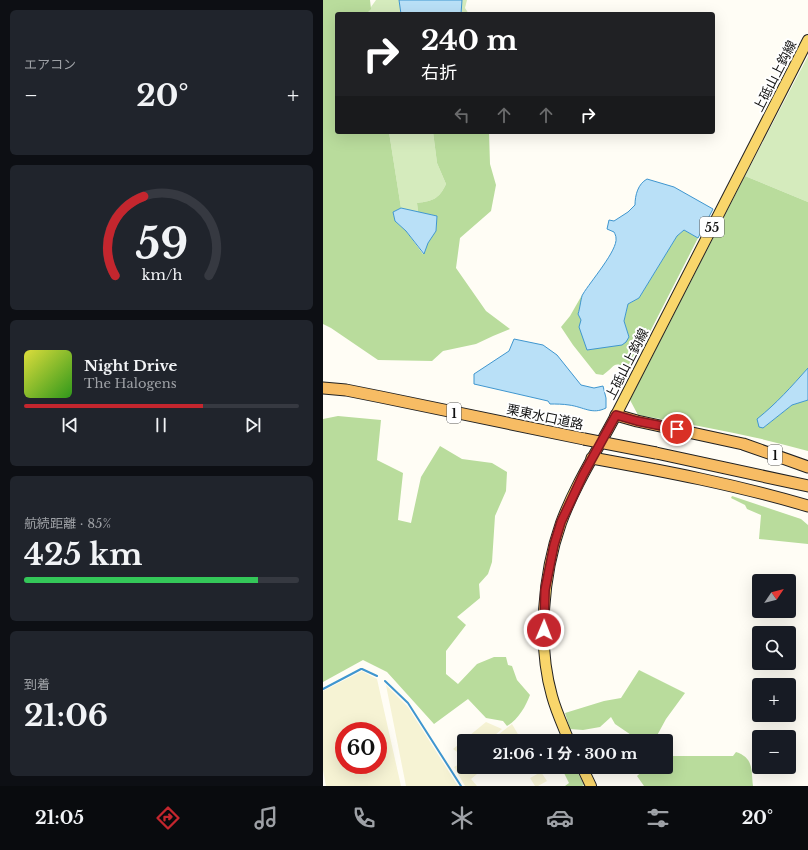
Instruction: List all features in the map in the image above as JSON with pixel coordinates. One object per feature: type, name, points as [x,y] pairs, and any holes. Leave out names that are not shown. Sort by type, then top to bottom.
[{"type":"highway","name":"栗東水口道路","points":[[323,388],[346,390],[381,397],[656,453],[808,486]]},
{"type":"highway","name":"1","points":[[616,415],[743,444],[808,467]]},
{"type":"highway","points":[[592,458],[687,476],[776,496],[808,506]]},
{"type":"main road","name":"上砥山上鈎線","points":[[566,734],[552,695],[546,665],[544,630],[545,590],[553,550],[561,522],[592,458],[616,415],[808,40]]},
{"type":"main road","points":[[585,774],[591,786]]},
{"type":"shaded area","points":[[362,671],[377,679],[387,722],[335,722],[335,774],[387,774],[387,724],[401,786],[326,786],[323,770],[323,691]]},
{"type":"shaded area","points":[[386,685],[408,707],[458,786],[406,786]]},
{"type":"shaded area","points":[[486,722],[502,729],[496,734],[471,734]]},
{"type":"shaded area","points":[[512,724],[518,734],[499,734]]},
{"type":"shaded area","points":[[457,746],[457,752],[453,749]]},
{"type":"shaded area","points":[[457,765],[457,772],[454,767]]},
{"type":"shaded area","points":[[458,774],[477,774],[471,779],[477,786],[465,786]]},
{"type":"shaded area","points":[[537,774],[542,774],[547,781],[535,786],[530,778]]},
{"type":"green space","points":[[323,0],[370,0],[371,9],[368,12],[335,12],[335,134],[389,134],[401,208],[393,212],[395,221],[406,231],[423,254],[436,231],[437,216],[418,212],[417,203],[435,198],[441,193],[446,184],[437,163],[433,134],[489,134],[490,164],[496,185],[491,211],[460,238],[456,268],[486,311],[510,329],[476,344],[443,351],[432,361],[378,360],[323,324]]},
{"type":"green space","points":[[376,0],[399,0],[401,12],[367,12]]},
{"type":"green space","points":[[462,0],[467,0],[465,8],[468,12],[461,12]]},
{"type":"green space","points":[[808,56],[808,202],[745,176]]},
{"type":"green space","points":[[389,134],[433,134],[437,163],[446,184],[441,193],[435,198],[417,203],[418,212],[401,208]]},
{"type":"green space","points":[[745,176],[808,202],[808,368],[774,405],[763,428],[792,405],[808,400],[808,451],[745,435],[638,415],[630,400]]},
{"type":"green space","points":[[684,230],[698,238],[631,369],[617,364],[603,375],[596,374],[561,327],[570,316],[582,295],[578,314],[581,320],[587,350],[629,337],[624,321],[628,304],[639,298],[677,236]]},
{"type":"green space","points":[[338,416],[381,420],[377,460],[403,473],[398,520],[411,523],[421,477],[440,446],[462,459],[492,463],[507,472],[506,491],[495,516],[492,562],[488,574],[479,584],[480,598],[457,617],[466,625],[446,651],[446,674],[458,684],[477,664],[494,657],[506,657],[508,665],[512,666],[517,680],[530,695],[521,712],[515,720],[507,726],[503,721],[486,718],[468,699],[434,724],[387,672],[363,660],[323,682],[323,419]]},
{"type":"green space","points":[[732,496],[801,519],[808,525],[808,544],[759,539],[761,515],[747,509],[745,505],[731,498]]},
{"type":"green space","points":[[639,670],[685,693],[666,719],[658,734],[630,734],[615,724],[611,717],[600,727],[583,730],[570,729],[565,713],[604,701],[621,698]]},
{"type":"green space","points":[[736,752],[749,761],[751,765],[753,786],[644,786],[637,776],[639,774],[673,774],[673,756],[733,756]]},
{"type":"green space","points":[[564,774],[578,774],[584,785],[565,786],[569,783]]},
{"type":"water","points":[[399,0],[462,0],[461,12],[401,12]]},
{"type":"water","points":[[647,179],[674,187],[713,209],[698,238],[684,230],[677,236],[639,298],[628,304],[624,321],[629,337],[626,342],[622,345],[587,350],[579,327],[581,320],[578,314],[582,295],[613,250],[616,237],[614,232],[607,229],[609,220],[614,221],[628,212],[635,205],[638,190],[641,184]]},
{"type":"water","points":[[401,208],[437,216],[436,231],[428,243],[424,254],[406,231],[395,221],[393,212]]},
{"type":"water","points":[[514,339],[543,345],[557,355],[581,385],[594,388],[603,386],[606,398],[606,408],[592,411],[569,405],[550,404],[548,401],[474,384],[474,374],[509,351]]},
{"type":"water","points":[[808,368],[808,400],[792,405],[763,428],[759,427],[757,419],[790,388]]},
{"type":"waterway","points":[[323,689],[361,669],[377,676]]},
{"type":"waterway","points":[[385,681],[408,703],[461,786]]},
{"type":"route","points":[[544,630],[545,590],[554,545],[561,522],[571,498],[616,415],[677,429]]}]
